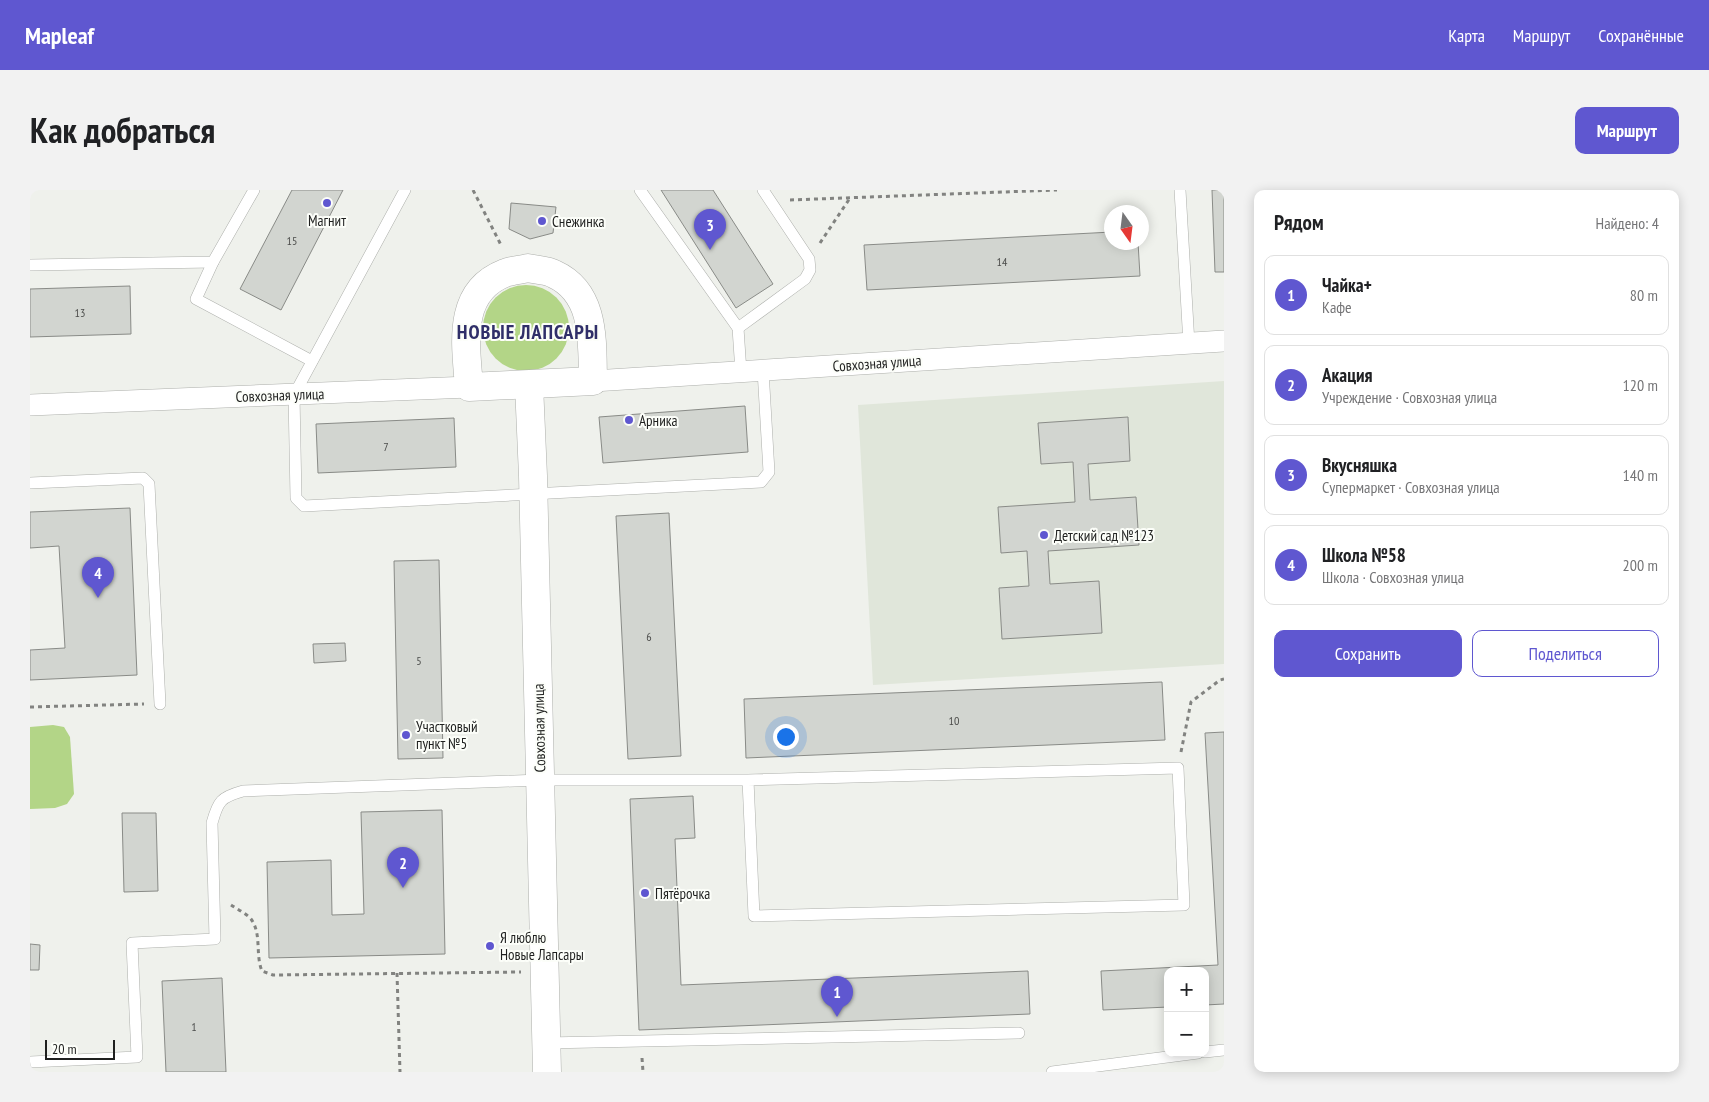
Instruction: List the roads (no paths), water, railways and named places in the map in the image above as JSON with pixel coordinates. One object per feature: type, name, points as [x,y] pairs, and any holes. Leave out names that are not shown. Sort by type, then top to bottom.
[{"type":"street","points":[[469,387],[466,321],[472,303],[486,284],[506,272],[528,268],[554,274],[572,285],[586,305],[591,330],[593,381]]},
{"type":"street","name":"Совхозная улица","points":[[30,405],[530,385],[1224,342]]},
{"type":"street","name":"Совхозная улица","points":[[530,385],[547,1072]]},
{"type":"lane","points":[[254,190],[213,262],[196,299],[312,361]]},
{"type":"lane","points":[[406,190],[294,395],[296,498],[304,506],[761,482],[769,472],[762,370]]},
{"type":"lane","points":[[640,190],[738,328],[741,372]]},
{"type":"lane","points":[[738,328],[805,279],[810,270],[809,259],[763,190]]},
{"type":"lane","points":[[1180,190],[1189,344]]},
{"type":"lane","points":[[30,265],[213,262]]},
{"type":"lane","points":[[30,483],[143,478],[149,484],[160,704]]},
{"type":"lane","points":[[30,1062],[137,1057],[132,943],[215,939],[212,823],[217,807],[228,795],[243,791],[540,780],[748,780],[1178,768],[1184,905],[754,916],[748,780]]},
{"type":"lane","points":[[546,1042],[1018,1033]]},
{"type":"lane","points":[[1209,1052],[1224,1050]]},
{"type":"lane","points":[[1052,1072],[1167,1057]]},
{"type":"place","name":"Магнит","points":[[327,203]]},
{"type":"place","name":"Снежинка","points":[[542,221]]},
{"type":"place","name":"Вкусняшка","points":[[710,250]]},
{"type":"place","name":"Арника","points":[[629,420]]},
{"type":"place","name":"Детский сад №123","points":[[1044,535]]},
{"type":"place","name":"Школа №58","points":[[98,598]]},
{"type":"place","name":"Участковый пункт №5","points":[[406,735]]},
{"type":"place","name":"Акация","points":[[403,888]]},
{"type":"place","name":"Пятёрочка","points":[[645,893]]},
{"type":"place","name":"Я люблю Новые Лапсары","points":[[490,946]]},
{"type":"place","name":"Чайка+","points":[[837,1017]]},
{"type":"district","name":"НОВЫЕ ЛАПСАРЫ","points":[[528,332]]}]
